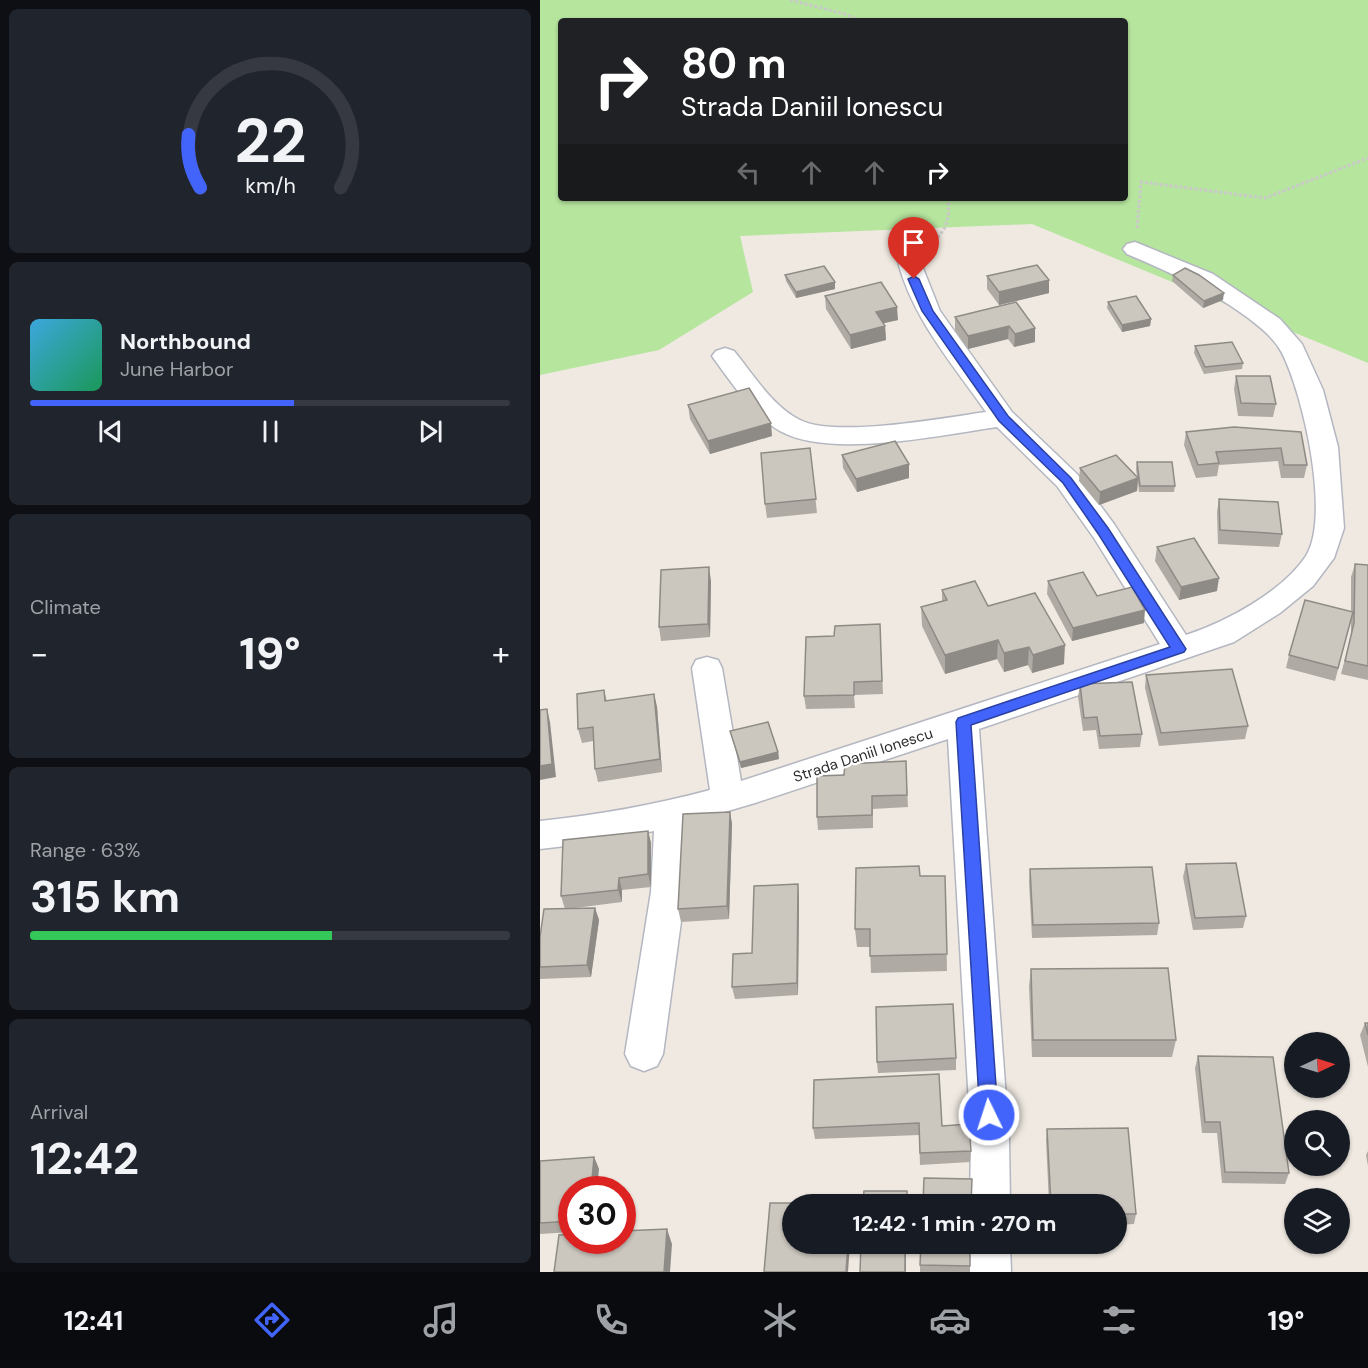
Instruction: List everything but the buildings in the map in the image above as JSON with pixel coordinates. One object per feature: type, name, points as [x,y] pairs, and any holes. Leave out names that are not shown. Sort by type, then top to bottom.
[{"type":"street","name":"Strada Daniil Ionescu","points":[[540,835],[591,829],[671,814],[728,798],[963,722],[1223,634],[1270,606],[1304,579],[1320,558],[1330,528],[1324,447],[1310,390],[1293,349],[1271,324],[1205,279],[1135,249]]},
{"type":"street","points":[[909,258],[914,279],[928,311],[1004,418],[1067,480],[1104,531],[1179,649]]},
{"type":"street","points":[[726,356],[778,417],[792,427],[814,433],[854,435],[1004,418]]},
{"type":"street","points":[[707,668],[728,798]]},
{"type":"street","points":[[963,722],[990,1139],[990,1194]]},
{"type":"street","points":[[644,1054],[668,892],[671,814]]},
{"type":"street","points":[[990,1254],[990,1272]]},
{"type":"path","points":[[790,0],[854,18]]},
{"type":"path","points":[[1135,249],[1141,182],[1265,198],[1368,158]]},
{"type":"path","points":[[909,258],[940,237],[950,220],[948,201]]},
{"type":"green space","points":[[540,0],[1368,0],[1368,363],[1032,224],[740,236],[753,292],[659,350],[540,375]]},
{"type":"route","points":[[914,279],[928,311],[1004,418],[1067,480],[1104,531],[1179,649],[963,722],[989,1115]]}]
